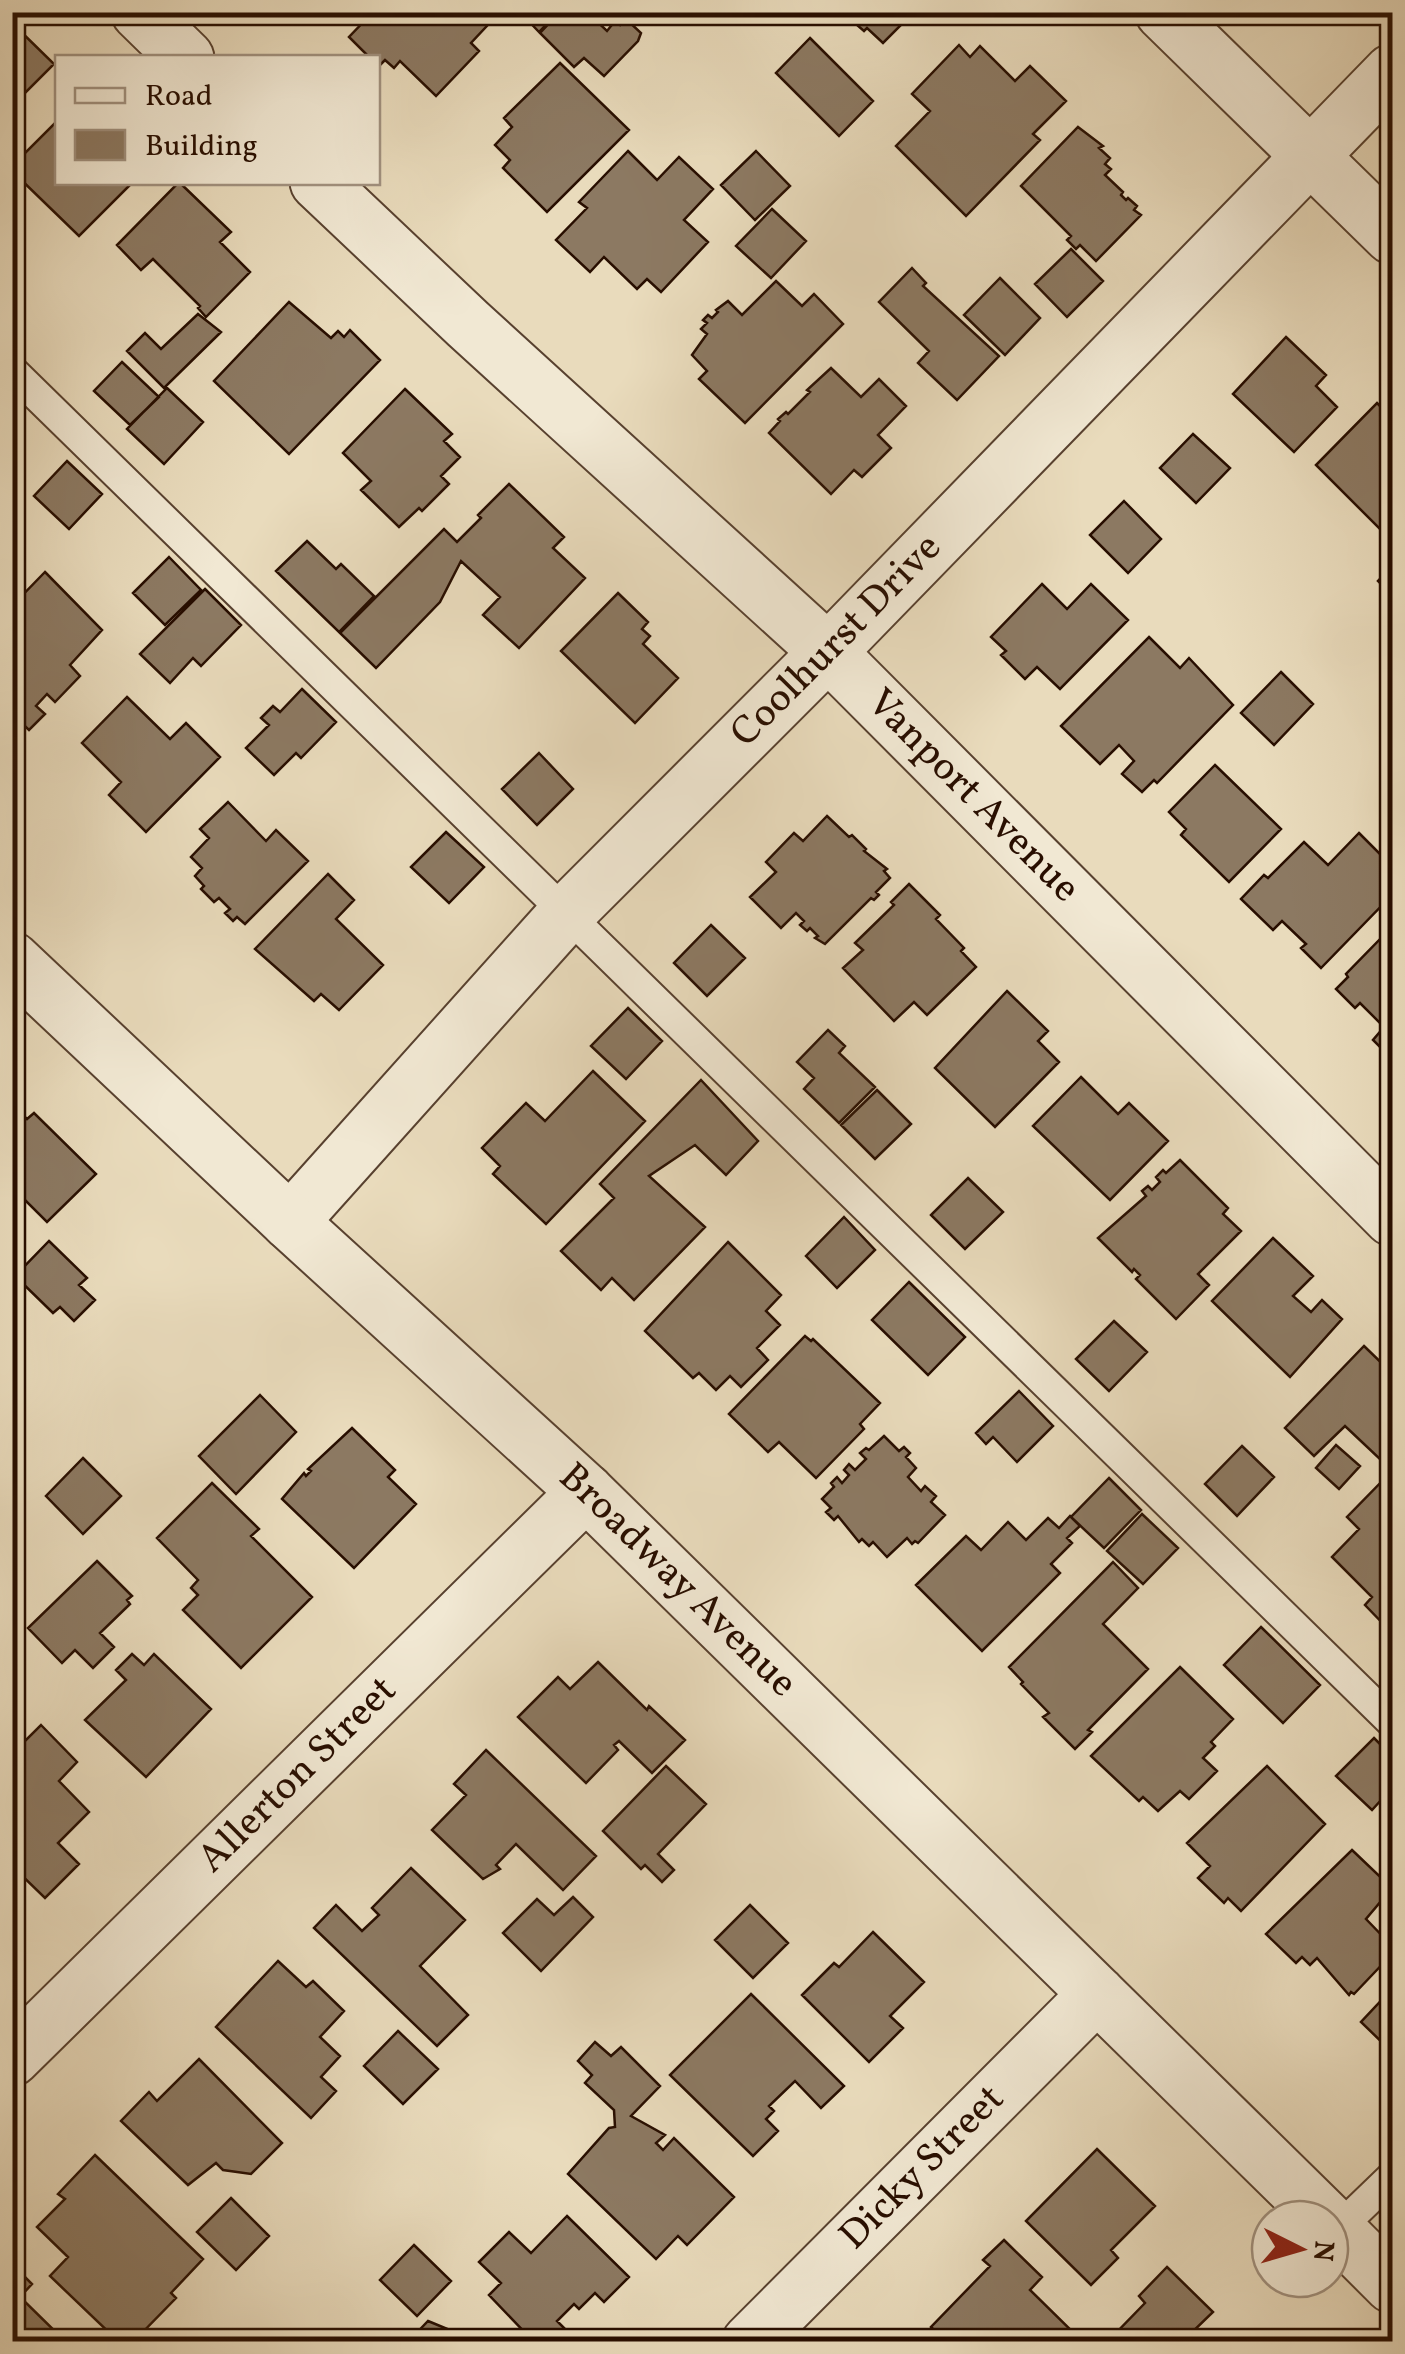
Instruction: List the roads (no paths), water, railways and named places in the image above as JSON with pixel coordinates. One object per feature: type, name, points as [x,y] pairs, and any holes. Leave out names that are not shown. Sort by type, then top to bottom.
[{"type":"street","points":[[139,12],[183,55]]},
{"type":"street","points":[[1163,12],[1392,236]]},
{"type":"street","name":"Coolhurst Drive","points":[[290,1222],[566,914],[828,652],[1392,72]]},
{"type":"street","name":"Vanport Avenue","points":[[321,185],[828,652],[1392,1218]]},
{"type":"street","name":"Broadway Avenue","points":[[12,960],[290,1222],[586,1492],[1306,2199]]},
{"type":"street","name":"Allerton Street","points":[[12,2058],[586,1492]]},
{"type":"street","name":"Dicky Street","points":[[750,2342],[1097,1994]]},
{"type":"street","name":"Broadway Avenue","points":[[1350,2243],[1392,2284]]},
{"type":"lane","points":[[12,371],[1392,1722]]},
{"type":"lane","points":[[1350,2209],[1392,2177]]}]
